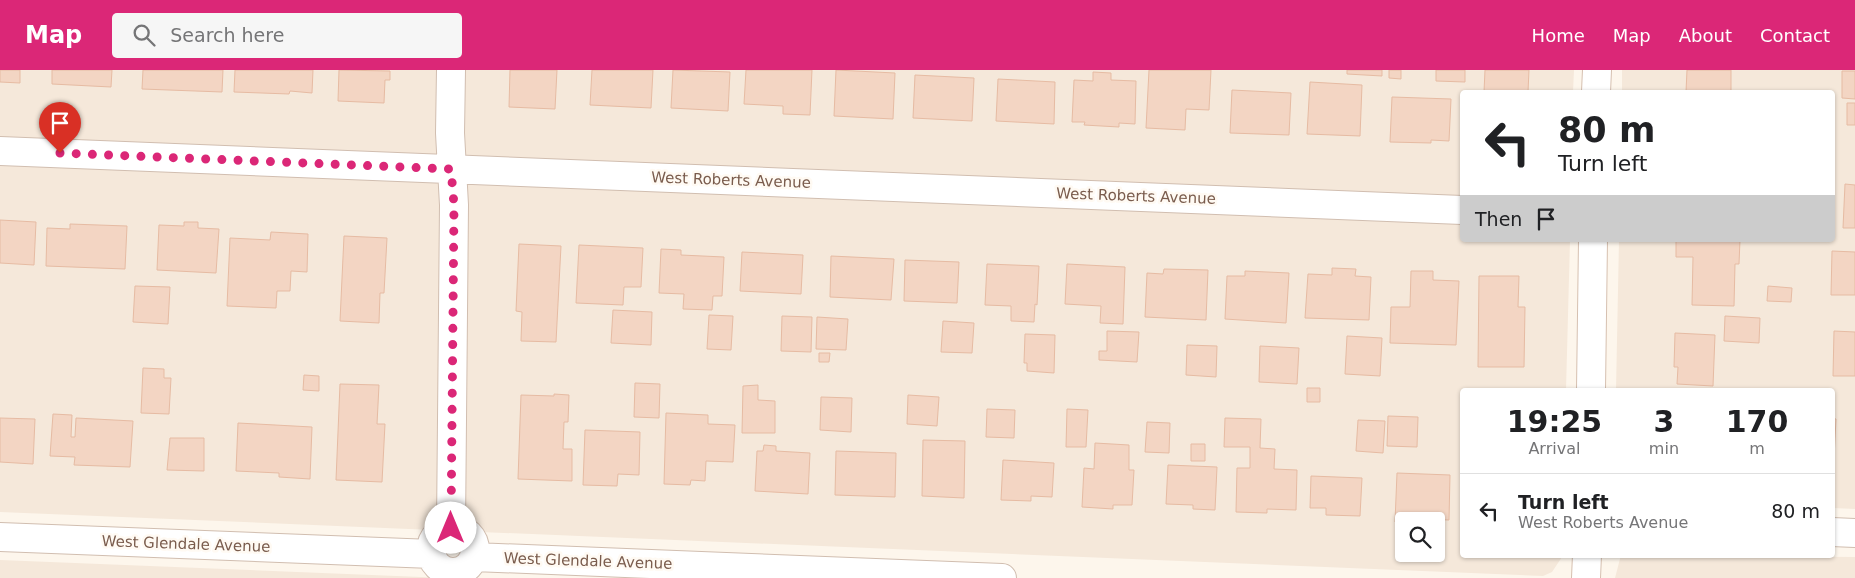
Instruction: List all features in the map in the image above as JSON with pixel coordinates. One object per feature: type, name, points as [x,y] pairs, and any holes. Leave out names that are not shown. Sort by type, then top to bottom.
[{"type":"street","points":[[451,70],[451,169],[454,205],[451,528]]},
{"type":"street","points":[[1596,90],[1597,70]]},
{"type":"street","name":"West Roberts Avenue","points":[[0,150],[1460,210]]},
{"type":"street","points":[[1590,388],[1594,242]]},
{"type":"street","points":[[451,528],[465,531],[474,543],[474,556],[466,568],[452,575],[439,566],[432,554],[434,540],[438,534],[451,528]]},
{"type":"street","points":[[1835,532],[1855,533]]},
{"type":"street","name":"West Glendale Avenue","points":[[0,537],[432,554]]},
{"type":"street","name":"West Glendale Avenue","points":[[474,556],[1002,578]]},
{"type":"street","points":[[1586,578],[1587,558]]},
{"type":"shaded area","points":[[0,70],[1574,70],[1573,90],[1460,90],[1460,242],[1570,242],[1566,388],[1460,388],[1460,558],[1561,558],[1552,572],[1543,576],[0,512]]},
{"type":"shaded area","points":[[1622,70],[1855,70],[1855,509],[1835,508],[1835,388],[1616,388],[1619,242],[1835,242],[1835,90],[1622,90]]},
{"type":"shaded area","points":[[1855,557],[1855,578],[1615,578],[1620,558]]},
{"type":"shaded area","points":[[0,560],[446,578],[0,578]]},
{"type":"building","points":[[0,70],[20,70],[20,83],[0,82]]},
{"type":"building","points":[[52,70],[112,70],[111,87],[52,84]]},
{"type":"building","points":[[143,70],[223,70],[222,92],[142,89]]},
{"type":"building","points":[[235,70],[313,70],[312,93],[290,91],[289,94],[234,92]]},
{"type":"building","points":[[339,70],[390,71],[390,80],[385,80],[384,103],[338,101]]},
{"type":"building","points":[[510,70],[557,70],[555,109],[509,107]]},
{"type":"building","points":[[592,70],[653,70],[651,108],[590,105]]},
{"type":"building","points":[[673,70],[730,72],[728,111],[671,108]]},
{"type":"building","points":[[746,70],[812,70],[810,115],[783,114],[783,106],[744,104]]},
{"type":"building","points":[[836,70],[895,73],[893,119],[834,116]]},
{"type":"building","points":[[1149,70],[1211,70],[1209,110],[1186,109],[1185,130],[1146,128]]},
{"type":"building","points":[[1347,70],[1382,70],[1382,76],[1347,74]]},
{"type":"building","points":[[1389,70],[1401,70],[1401,79],[1389,78]]},
{"type":"building","points":[[1436,70],[1465,70],[1465,82],[1436,81]]},
{"type":"building","points":[[1485,70],[1529,70],[1528,90],[1484,90]]},
{"type":"building","points":[[1687,70],[1731,70],[1731,90],[1686,90]]},
{"type":"building","points":[[1842,71],[1855,71],[1855,99],[1842,98]]},
{"type":"building","points":[[1093,72],[1111,73],[1111,80],[1136,81],[1135,124],[1119,123],[1119,127],[1084,125],[1085,122],[1072,122],[1074,80],[1093,81]]},
{"type":"building","points":[[915,75],[974,78],[972,121],[913,118]]},
{"type":"building","points":[[998,79],[1055,82],[1054,124],[996,121]]},
{"type":"building","points":[[1310,82],[1362,85],[1360,136],[1307,134]]},
{"type":"building","points":[[1232,90],[1291,93],[1289,135],[1230,133]]},
{"type":"building","points":[[1392,97],[1451,99],[1449,141],[1431,140],[1431,143],[1390,142]]},
{"type":"building","points":[[1847,103],[1855,103],[1855,125],[1847,125]]},
{"type":"building","points":[[1845,184],[1855,185],[1855,228],[1843,228]]},
{"type":"building","points":[[0,220],[36,222],[34,265],[0,263]]},
{"type":"building","points":[[184,222],[198,222],[198,228],[219,229],[216,273],[157,270],[159,225],[184,226]]},
{"type":"building","points":[[70,224],[127,226],[125,269],[46,266],[47,228],[70,229]]},
{"type":"building","points":[[271,232],[308,234],[307,272],[291,271],[290,291],[277,291],[276,308],[227,306],[230,238],[270,240]]},
{"type":"building","points":[[344,236],[387,238],[384,293],[380,293],[379,323],[340,321]]},
{"type":"building","points":[[1676,242],[1740,242],[1739,264],[1735,264],[1734,306],[1692,305],[1693,257],[1676,257]]},
{"type":"building","points":[[519,244],[561,246],[556,342],[521,341],[522,312],[516,311]]},
{"type":"building","points":[[579,245],[643,248],[641,287],[624,287],[623,305],[576,303]]},
{"type":"building","points":[[661,249],[681,250],[681,255],[724,257],[722,296],[713,296],[712,310],[683,309],[684,294],[659,293]]},
{"type":"building","points":[[1832,251],[1855,252],[1855,295],[1831,295]]},
{"type":"building","points":[[742,252],[803,255],[801,294],[740,291]]},
{"type":"building","points":[[831,256],[894,259],[891,300],[830,297]]},
{"type":"building","points":[[905,260],[959,262],[957,303],[904,301]]},
{"type":"building","points":[[987,264],[1039,266],[1034,322],[1011,321],[1011,306],[985,305]]},
{"type":"building","points":[[1067,264],[1125,267],[1123,324],[1100,323],[1101,306],[1065,304]]},
{"type":"building","points":[[1332,268],[1356,269],[1355,276],[1371,277],[1369,320],[1305,318],[1308,274],[1332,275]]},
{"type":"building","points":[[1164,269],[1208,270],[1206,320],[1145,317],[1147,273],[1163,274]]},
{"type":"building","points":[[1245,271],[1289,273],[1286,323],[1225,319],[1227,276],[1245,276]]},
{"type":"building","points":[[1411,271],[1433,271],[1433,280],[1459,281],[1456,345],[1390,343],[1391,307],[1410,307]]},
{"type":"building","points":[[1479,276],[1519,276],[1518,307],[1525,307],[1524,367],[1478,367]]},
{"type":"building","points":[[135,286],[170,287],[168,324],[133,322]]},
{"type":"building","points":[[1768,286],[1792,288],[1791,302],[1767,301]]},
{"type":"building","points":[[613,310],[652,312],[651,345],[611,343]]},
{"type":"building","points":[[709,315],[733,316],[731,350],[707,349]]},
{"type":"building","points":[[782,316],[812,317],[811,352],[781,351]]},
{"type":"building","points":[[1725,316],[1760,318],[1759,343],[1724,341]]},
{"type":"building","points":[[817,317],[848,319],[846,350],[816,349]]},
{"type":"building","points":[[943,321],[974,323],[972,353],[941,352]]},
{"type":"building","points":[[1107,331],[1139,332],[1137,362],[1099,360],[1099,351],[1107,351]]},
{"type":"building","points":[[1834,331],[1855,332],[1855,376],[1833,376]]},
{"type":"building","points":[[1675,333],[1715,335],[1713,386],[1677,384],[1678,367],[1674,367]]},
{"type":"building","points":[[1025,334],[1055,335],[1054,373],[1027,371],[1027,363],[1024,363]]},
{"type":"building","points":[[1347,336],[1382,338],[1380,376],[1345,374]]},
{"type":"building","points":[[1187,345],[1217,346],[1216,377],[1186,375]]},
{"type":"building","points":[[1260,346],[1299,348],[1297,384],[1259,382]]},
{"type":"building","points":[[819,353],[830,353],[829,362],[819,362]]},
{"type":"building","points":[[143,368],[164,369],[164,378],[171,378],[169,414],[141,413]]},
{"type":"building","points":[[304,375],[319,376],[319,391],[303,390]]},
{"type":"building","points":[[635,383],[660,384],[659,418],[634,417]]},
{"type":"building","points":[[340,384],[379,385],[377,424],[385,424],[382,482],[336,480]]},
{"type":"building","points":[[758,385],[758,400],[775,401],[775,433],[742,433],[743,386]]},
{"type":"building","points":[[1307,388],[1320,388],[1320,402],[1307,402]]},
{"type":"building","points":[[554,394],[569,395],[568,422],[564,422],[563,449],[572,449],[572,481],[518,479],[521,395],[554,396]]},
{"type":"building","points":[[908,395],[939,397],[937,426],[907,424]]},
{"type":"building","points":[[821,397],[852,398],[851,432],[820,430]]},
{"type":"building","points":[[987,409],[1015,410],[1014,438],[986,437]]},
{"type":"building","points":[[1067,409],[1088,410],[1086,447],[1066,447]]},
{"type":"building","points":[[666,413],[708,415],[708,424],[735,425],[733,462],[706,461],[705,481],[691,480],[690,485],[664,484]]},
{"type":"building","points":[[53,414],[72,415],[71,437],[75,437],[76,418],[133,421],[130,467],[74,465],[75,457],[50,456]]},
{"type":"building","points":[[1388,416],[1418,417],[1417,447],[1387,446]]},
{"type":"building","points":[[0,418],[35,419],[33,464],[0,462]]},
{"type":"building","points":[[1225,418],[1261,419],[1260,448],[1275,449],[1274,469],[1297,470],[1296,510],[1267,509],[1267,513],[1236,512],[1237,468],[1250,468],[1250,447],[1224,447]]},
{"type":"building","points":[[1358,420],[1385,421],[1383,453],[1356,451]]},
{"type":"building","points":[[1147,422],[1170,423],[1169,453],[1145,452]]},
{"type":"building","points":[[238,423],[312,427],[310,479],[279,477],[279,473],[236,471]]},
{"type":"building","points":[[585,430],[640,432],[639,475],[618,474],[617,486],[583,485]]},
{"type":"building","points":[[170,438],[204,438],[204,471],[167,470]]},
{"type":"building","points":[[923,440],[965,441],[964,498],[922,496]]},
{"type":"building","points":[[1095,443],[1129,445],[1129,470],[1134,470],[1132,505],[1113,505],[1113,509],[1082,507],[1084,468],[1094,469]]},
{"type":"building","points":[[1191,444],[1205,444],[1205,461],[1191,461]]},
{"type":"building","points":[[764,445],[776,446],[776,451],[810,453],[808,494],[755,491],[757,451],[763,451]]},
{"type":"building","points":[[836,451],[896,453],[895,497],[835,495]]},
{"type":"building","points":[[1003,460],[1054,463],[1052,497],[1031,496],[1031,501],[1001,500]]},
{"type":"building","points":[[1168,465],[1217,467],[1215,510],[1193,509],[1193,505],[1166,504]]},
{"type":"building","points":[[1397,473],[1450,475],[1449,520],[1445,520],[1445,512],[1395,512]]},
{"type":"building","points":[[1311,476],[1362,478],[1360,516],[1326,515],[1326,508],[1310,508]]},
{"type":"route","points":[[60,153],[451,169],[454,205],[451,528]]}]
